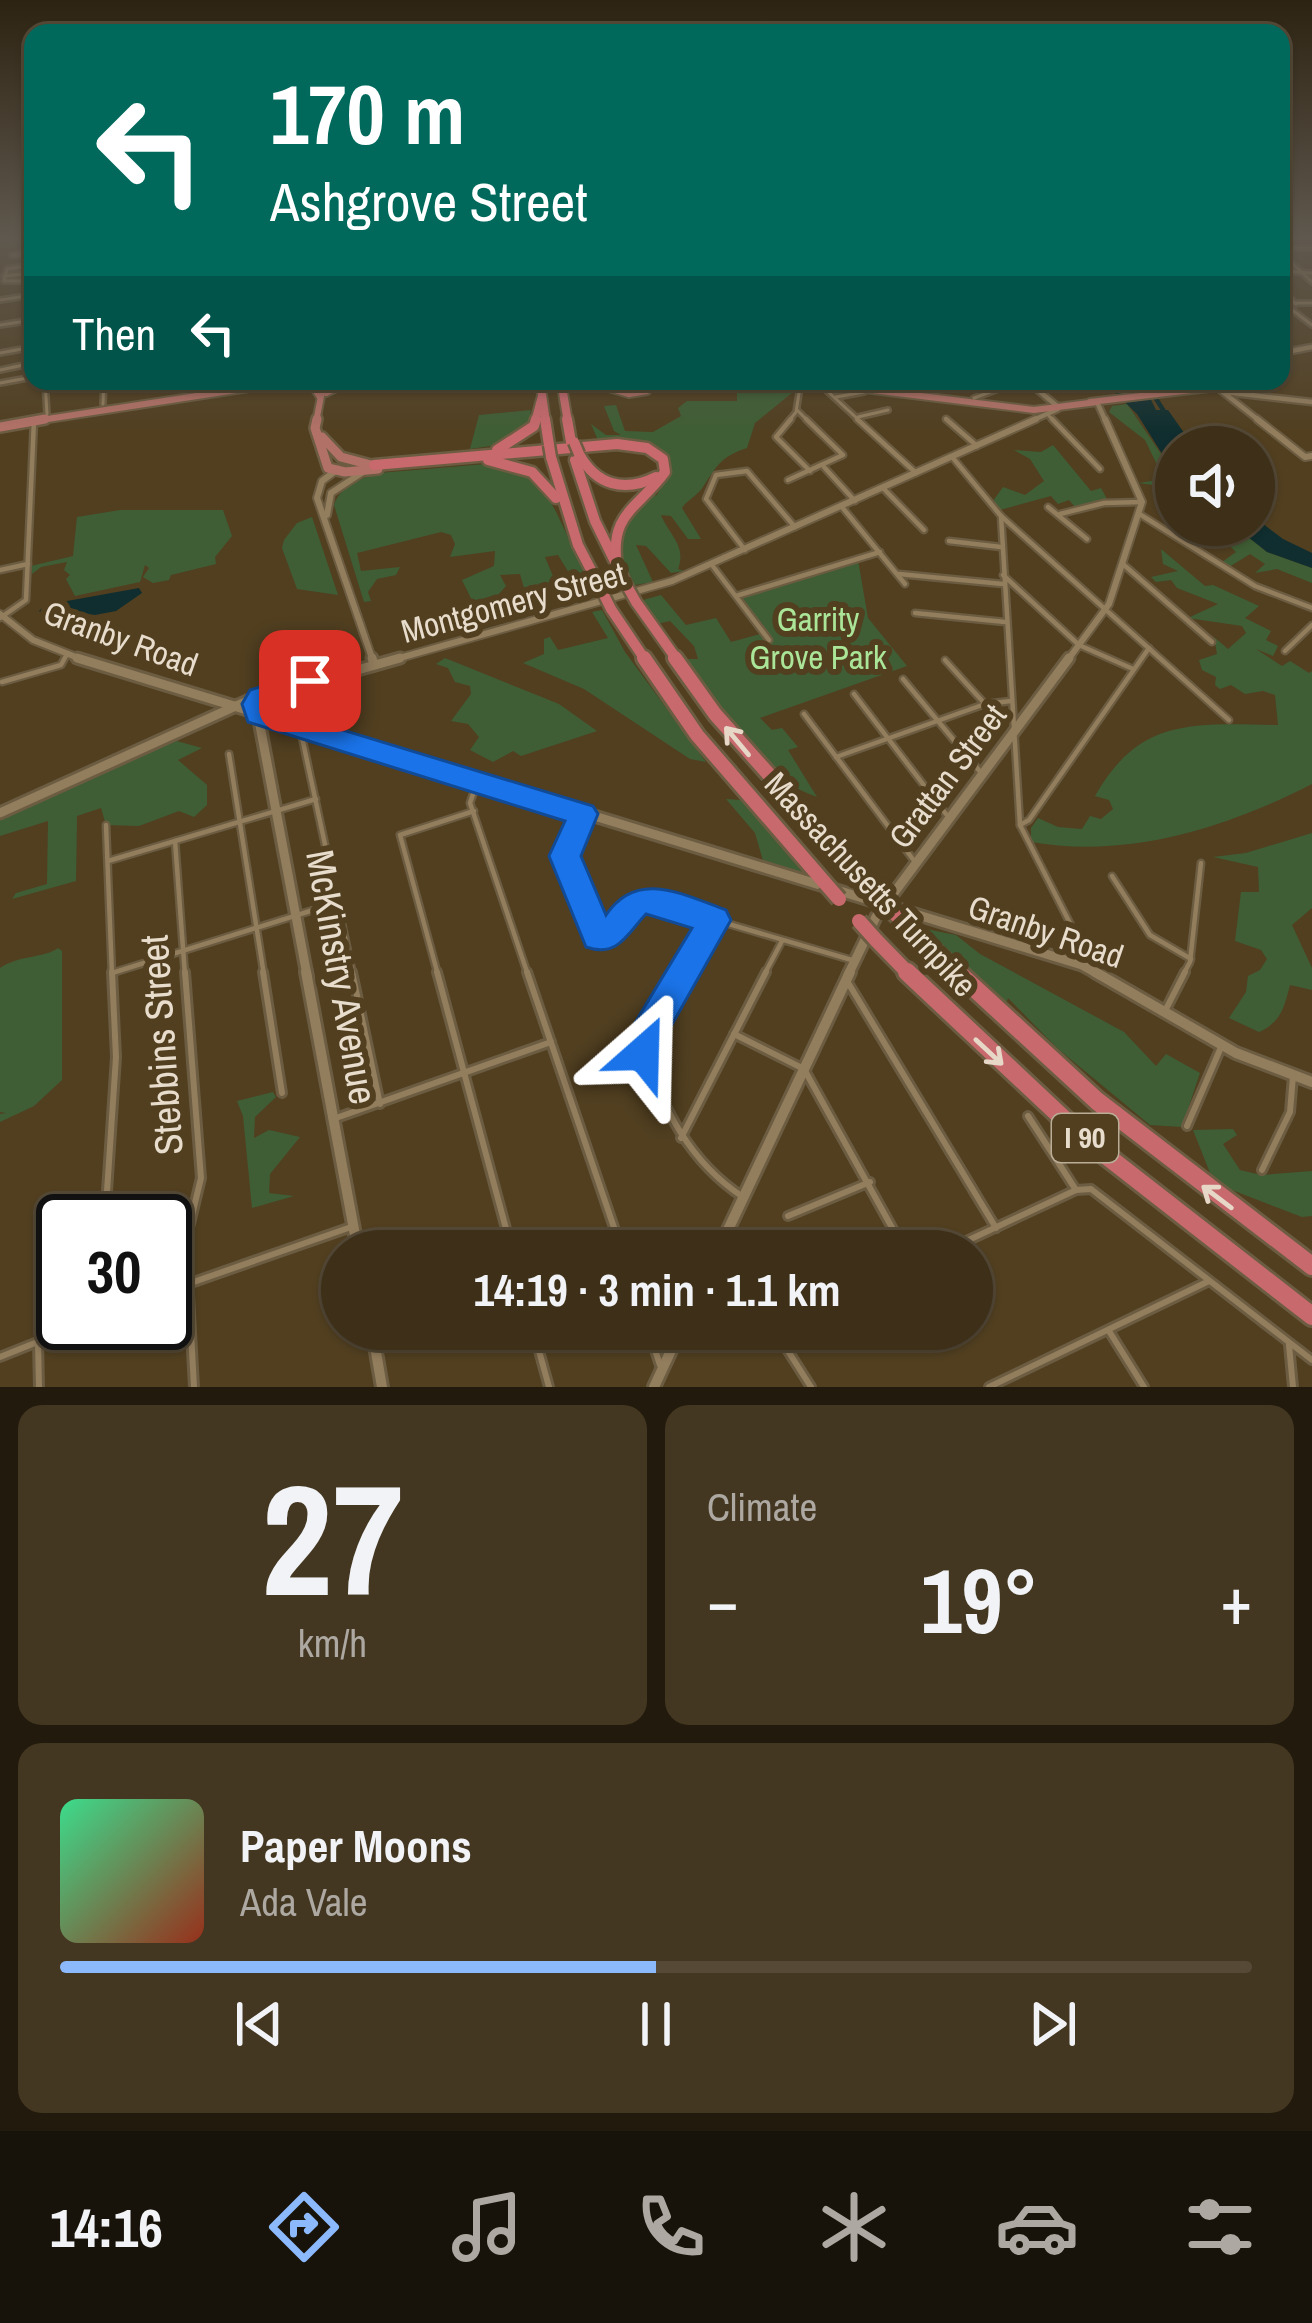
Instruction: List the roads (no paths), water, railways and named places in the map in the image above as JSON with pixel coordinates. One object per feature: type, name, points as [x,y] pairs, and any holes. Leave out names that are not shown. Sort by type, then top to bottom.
[{"type":"highway","name":"Massachusetts Turnpike","points":[[541,390],[550,451],[578,544],[607,602],[697,735],[876,940],[982,1046],[1077,1131],[1312,1316]]},
{"type":"highway","points":[[474,458],[508,446],[528,432],[538,418],[541,390]]},
{"type":"highway","name":"Massachusetts Turnpike","points":[[563,390],[590,509],[616,567],[715,714],[902,921],[1084,1091],[1312,1266]]},
{"type":"highway","points":[[376,467],[617,444],[659,455],[666,468],[662,478],[622,515],[613,530],[616,567]]},
{"type":"highway","points":[[474,458],[625,447],[652,454],[661,469],[647,482],[616,486],[592,476],[573,445]]},
{"type":"highway","points":[[474,458],[521,467],[542,479],[578,544]]},
{"type":"main road","points":[[0,425],[201,390]]},
{"type":"main road","points":[[0,425],[104,404],[214,390]]},
{"type":"main road","points":[[318,390],[323,395]]},
{"type":"main road","points":[[324,390],[315,428],[326,464],[333,471]]},
{"type":"main road","points":[[323,395],[333,390]]},
{"type":"main road","points":[[613,390],[629,394],[648,390]]},
{"type":"main road","points":[[829,390],[1053,412]]},
{"type":"main road","points":[[894,390],[1053,412],[1200,390]]},
{"type":"main road","points":[[1037,390],[1046,396],[1053,412]]},
{"type":"main road","points":[[1221,390],[1310,458]]},
{"type":"main road","points":[[1239,390],[1308,402]]},
{"type":"main road","points":[[1259,390],[1308,402]]},
{"type":"main road","points":[[323,395],[320,424],[327,445],[350,461],[376,467]]},
{"type":"main road","name":"Grattan Street","points":[[729,1230],[884,906],[1105,610],[1142,502],[1097,402]]},
{"type":"main road","name":"Montgomery Street","points":[[0,813],[233,706],[630,595],[712,565],[1053,412]]},
{"type":"main road","points":[[374,665],[317,498],[322,481],[333,471],[376,467]]},
{"type":"main road","points":[[374,665],[325,504],[338,484],[376,467]]},
{"type":"main road","name":"Granby Road","points":[[1,616],[33,640],[68,654],[1082,965],[1222,1045],[1312,1082]]},
{"type":"main road","points":[[354,670],[367,650]]},
{"type":"main road","name":"McKinstry Avenue","points":[[260,697],[255,704],[355,1230]]},
{"type":"main road","points":[[208,717],[212,699]]},
{"type":"main road","points":[[376,1350],[382,1387]]},
{"type":"main road","points":[[654,1387],[671,1350]]},
{"type":"street","points":[[1292,304],[1300,304]]},
{"type":"street","points":[[46,390],[47,414]]},
{"type":"street","points":[[104,390],[104,404]]},
{"type":"street","points":[[799,390],[797,410],[776,437],[810,471]]},
{"type":"street","points":[[974,398],[997,390]]},
{"type":"street","points":[[834,392],[864,392]]},
{"type":"street","points":[[834,392],[916,473]]},
{"type":"street","points":[[788,480],[824,467],[841,458],[842,452],[797,410]]},
{"type":"street","points":[[856,417],[888,410]]},
{"type":"street","points":[[1053,412],[1100,469]]},
{"type":"street","points":[[946,419],[977,446]]},
{"type":"street","points":[[1,616],[26,600],[34,420]]},
{"type":"street","points":[[952,457],[1001,516],[1229,720]]},
{"type":"street","points":[[824,467],[855,501]]},
{"type":"street","points":[[745,550],[706,500],[715,476],[747,471],[795,527]]},
{"type":"street","points":[[883,488],[924,530]]},
{"type":"street","points":[[1060,514],[1104,503],[1142,502]]},
{"type":"street","points":[[842,507],[905,584]]},
{"type":"street","points":[[1048,507],[1087,539]]},
{"type":"street","points":[[1141,515],[1255,586],[1312,608]]},
{"type":"street","points":[[1001,516],[1020,826],[1078,939],[1082,965]]},
{"type":"street","points":[[949,541],[1000,547]]},
{"type":"street","points":[[736,596],[880,552]]},
{"type":"street","points":[[0,570],[28,565]]},
{"type":"street","points":[[712,565],[769,640]]},
{"type":"street","points":[[1124,565],[1212,642]]},
{"type":"street","points":[[899,574],[1003,584]]},
{"type":"street","points":[[1002,574],[1078,645],[1133,669]]},
{"type":"street","points":[[915,613],[1005,622]]},
{"type":"street","points":[[1286,651],[1312,625]]},
{"type":"street","points":[[1020,826],[1029,820],[1148,648]]},
{"type":"street","points":[[2,682],[61,665],[68,654]]},
{"type":"street","points":[[945,660],[985,704]]},
{"type":"street","points":[[903,679],[982,774]]},
{"type":"street","points":[[854,694],[949,818]]},
{"type":"street","points":[[836,757],[985,704],[1011,701]]},
{"type":"street","points":[[804,714],[915,862]]},
{"type":"street","points":[[299,726],[380,1104]]},
{"type":"street","points":[[229,754],[282,1093]]},
{"type":"street","points":[[477,782],[470,799],[615,1230]]},
{"type":"street","points":[[107,862],[316,799]]},
{"type":"street","points":[[474,811],[400,834],[506,1230]]},
{"type":"street","points":[[583,814],[565,856],[595,935],[612,933],[630,906],[644,900],[854,961]]},
{"type":"street","points":[[106,825],[116,1058],[107,1194]]},
{"type":"street","name":"Stebbins Street","points":[[175,841],[201,1178],[192,1212]]},
{"type":"street","points":[[1166,1011],[1191,959],[1201,863]]},
{"type":"street","points":[[1112,876],[1150,934],[1191,959]]},
{"type":"street","points":[[112,974],[339,902]]},
{"type":"street","points":[[715,920],[641,1046],[681,1138],[711,1177],[743,1197]]},
{"type":"street","points":[[681,1138],[782,941]]},
{"type":"street","points":[[846,979],[996,1228]]},
{"type":"street","points":[[734,1034],[804,1069],[894,1230]]},
{"type":"street","points":[[334,1119],[551,1042]]},
{"type":"street","points":[[1186,1126],[1222,1045]]},
{"type":"street","points":[[1262,1170],[1290,1112],[1293,1076]]},
{"type":"street","points":[[1028,1116],[1076,1190]]},
{"type":"street","points":[[788,1216],[870,1182]]},
{"type":"street","points":[[992,1230],[1076,1190],[1091,1189],[1312,1360]]},
{"type":"street","points":[[192,1281],[354,1226]]},
{"type":"street","points":[[989,1387],[1210,1281]]},
{"type":"street","points":[[1109,1330],[1144,1387]]},
{"type":"street","points":[[0,1357],[36,1343]]},
{"type":"street","points":[[1288,1343],[1293,1387]]},
{"type":"street","points":[[38,1350],[39,1387]]},
{"type":"street","name":"Stebbins Street","points":[[189,1350],[190,1386]]},
{"type":"street","points":[[539,1350],[549,1387]]},
{"type":"street","points":[[655,1350],[662,1370]]},
{"type":"street","points":[[788,1350],[811,1387]]},
{"type":"water","points":[[1112,390],[1146,390],[1156,410],[1168,410],[1179,426],[1155,426],[1155,443],[1137,414]]},
{"type":"water","points":[[1275,533],[1312,553],[1312,568],[1259,546],[1275,546]]},
{"type":"water","points":[[139,588],[142,593],[116,611],[47,618],[39,611],[45,605]]},
{"type":"waterway","points":[[1151,390],[1165,413]]},
{"type":"park label","name":"Garrity Grove Park","points":[[818,638]]}]
